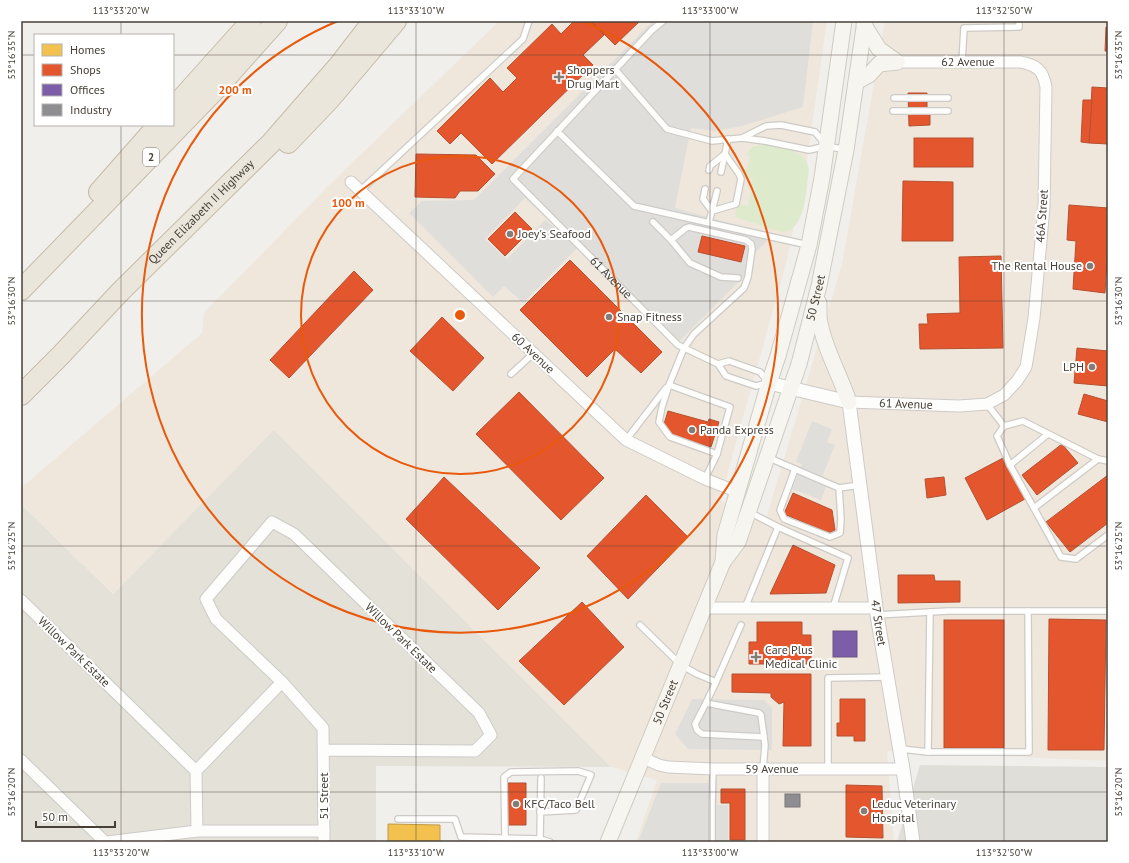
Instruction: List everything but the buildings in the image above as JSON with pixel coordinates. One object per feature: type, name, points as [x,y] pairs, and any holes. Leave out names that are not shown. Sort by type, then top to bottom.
[{"type":"highway","points":[[174,107],[251,21]]},
{"type":"highway","name":"2","points":[[21,290],[214,91],[277,21]]},
{"type":"highway","name":"Queen Elizabeth II Highway","points":[[21,394],[271,143],[339,65],[373,21]]},
{"type":"highway","points":[[170,245],[282,149],[330,99],[396,21]]},
{"type":"highway","points":[[21,280],[157,126]]},
{"type":"main road","name":"50 Street","points":[[723,562],[725,535],[809,245],[822,178],[844,21]]},
{"type":"main road","name":"50 Street","points":[[608,842],[723,562],[738,542],[799,364],[819,286],[846,150],[865,23]]},
{"type":"main road","points":[[865,23],[879,49],[897,62]]},
{"type":"main road","points":[[840,44],[859,64],[897,62]]},
{"type":"main road","points":[[856,82],[869,75],[879,64]]},
{"type":"main road","points":[[819,286],[819,318],[830,355],[843,383],[849,402]]},
{"type":"street","name":"62 Avenue","points":[[897,62],[1020,62],[1031,64],[1038,69]]},
{"type":"street","name":"46A Street","points":[[991,402],[1004,395],[1017,381],[1026,367],[1034,318],[1044,207],[1046,88],[1044,76],[1038,69]]},
{"type":"street","name":"60 Avenue","points":[[351,182],[626,440],[705,479],[738,492]]},
{"type":"street","name":"61 Avenue","points":[[769,382],[849,402],[959,406],[991,402]]},
{"type":"street","name":"47 Street","points":[[849,402],[876,612],[913,842]]},
{"type":"street","name":"Willow Park Estate","points":[[272,522],[294,534],[479,713],[490,735],[475,751],[324,750],[323,728],[282,682],[216,619],[206,599],[272,522]]},
{"type":"street","name":"Willow Park Estate","points":[[21,600],[196,771]]},
{"type":"street","points":[[704,608],[833,608],[876,612]]},
{"type":"street","points":[[197,831],[196,771],[282,682]]},
{"type":"street","name":"51 Street","points":[[324,750],[324,837]]},
{"type":"street","name":"59 Avenue","points":[[643,758],[668,767],[713,769],[902,769]]},
{"type":"street","points":[[21,760],[106,842],[197,831],[324,837]]},
{"type":"street","points":[[763,769],[763,842]]},
{"type":"lane","points":[[360,190],[523,39],[529,21]]},
{"type":"lane","points":[[663,21],[652,30],[557,131],[634,206],[809,245]]},
{"type":"lane","points":[[962,62],[964,21]]},
{"type":"lane","points":[[964,28],[1019,27],[1019,21]]},
{"type":"lane","points":[[615,70],[666,129],[712,140],[742,138],[809,150],[826,146],[846,150]]},
{"type":"lane","points":[[894,98],[948,98]]},
{"type":"lane","points":[[893,111],[948,111]]},
{"type":"lane","points":[[742,138],[766,126],[781,125],[815,132],[826,146]]},
{"type":"lane","name":"61 Avenue","points":[[557,131],[513,179],[678,344],[718,364],[726,376],[756,386],[769,382],[760,372],[730,361],[718,364]]},
{"type":"lane","points":[[721,172],[728,139]]},
{"type":"lane","points":[[710,170],[710,166],[725,154]]},
{"type":"lane","points":[[712,210],[736,204],[741,179],[725,154]]},
{"type":"lane","points":[[705,189],[703,199],[712,210]]},
{"type":"lane","points":[[709,222],[717,191]]},
{"type":"lane","points":[[653,222],[671,240],[690,263],[721,277],[738,278]]},
{"type":"lane","points":[[671,240],[689,227],[746,240],[751,244],[752,249],[748,277],[744,288],[694,334],[684,348],[669,385],[659,422],[670,438],[717,454]]},
{"type":"lane","points":[[511,374],[534,353]]},
{"type":"lane","points":[[626,440],[669,385]]},
{"type":"lane","points":[[669,385],[730,407],[717,454],[705,479]]},
{"type":"lane","points":[[991,402],[1004,426]]},
{"type":"lane","points":[[1108,461],[1098,459],[1023,421],[1004,426],[997,436],[1010,465],[1061,557],[1076,559],[1108,535]]},
{"type":"lane","points":[[1010,465],[1048,434]]},
{"type":"lane","points":[[767,457],[839,488],[860,485]]},
{"type":"lane","points":[[1034,508],[1098,459]]},
{"type":"lane","points":[[796,470],[780,510],[784,519],[830,537],[840,533],[841,519],[839,488]]},
{"type":"lane","points":[[748,512],[778,528],[848,558],[833,608]]},
{"type":"lane","points":[[744,608],[778,528]]},
{"type":"lane","points":[[899,749],[928,752],[1029,752],[1028,611]]},
{"type":"lane","points":[[876,612],[1108,611]]},
{"type":"lane","points":[[928,752],[930,612]]},
{"type":"lane","points":[[640,625],[681,665],[716,682]]},
{"type":"lane","points":[[741,625],[716,682],[695,724],[696,730],[702,734],[764,737]]},
{"type":"lane","points":[[828,769],[828,678],[887,677]]},
{"type":"lane","points":[[706,703],[759,713],[762,715],[765,745],[763,769]]},
{"type":"lane","points":[[712,842],[713,769]]},
{"type":"lane","points":[[505,838],[504,777],[511,772],[578,771],[591,776],[576,810],[540,812]]},
{"type":"lane","points":[[540,839],[541,778]]},
{"type":"lane","points":[[398,819],[455,819],[461,837],[540,839],[550,842]]},
{"type":"shaded area","points":[[498,21],[827,21],[807,161],[787,260],[720,500],[766,519],[842,264],[885,21],[1108,21],[1108,761],[887,751],[894,842],[636,842],[657,780],[611,767],[274,430],[113,594],[21,504],[21,488],[202,333],[204,313],[328,186]]},
{"type":"shaded area","points":[[653,21],[813,21],[803,107],[742,126],[715,131],[691,128],[675,208],[773,235],[747,261],[753,267],[680,341],[578,247],[523,303],[504,286],[493,297],[409,213],[422,201],[474,200]],"holes":[[[525,198],[570,240],[545,220],[507,259],[485,239]]]},
{"type":"shaded area","points":[[812,421],[832,429],[827,442],[835,445],[822,477],[829,480],[821,500],[792,489],[802,464],[796,462]]},
{"type":"shaded area","points":[[273,429],[611,767],[376,766],[376,842],[21,842],[21,504],[113,594]]},
{"type":"shaded area","points":[[692,699],[764,700],[772,708],[772,750],[688,749],[675,734]]},
{"type":"shaded area","points":[[920,765],[1108,767],[1108,842],[897,842]]},
{"type":"shaded area","points":[[661,783],[717,783],[717,805],[728,805],[728,842],[638,842]]},
{"type":"green space","points":[[764,145],[785,148],[798,153],[807,163],[809,170],[805,198],[800,218],[796,225],[789,230],[781,232],[735,217],[737,204],[748,206],[753,179],[743,177],[744,169],[747,169],[750,156],[747,155],[753,147]]},
{"type":"place","name":"Shoppers Drug Mart","points":[[559,77]]},
{"type":"place","name":"Joey's Seafood","points":[[510,234]]},
{"type":"place","name":"The Rental House","points":[[1090,266]]},
{"type":"place","name":"Snap Fitness","points":[[609,317]]},
{"type":"place","name":"LPH","points":[[1092,367]]},
{"type":"place","name":"Panda Express","points":[[692,430]]},
{"type":"place","name":"Care Plus Medical Clinic","points":[[756,657]]},
{"type":"place","name":"KFC/Taco Bell","points":[[516,804]]},
{"type":"place","name":"Leduc Veterinary Hospital","points":[[864,811]]}]
